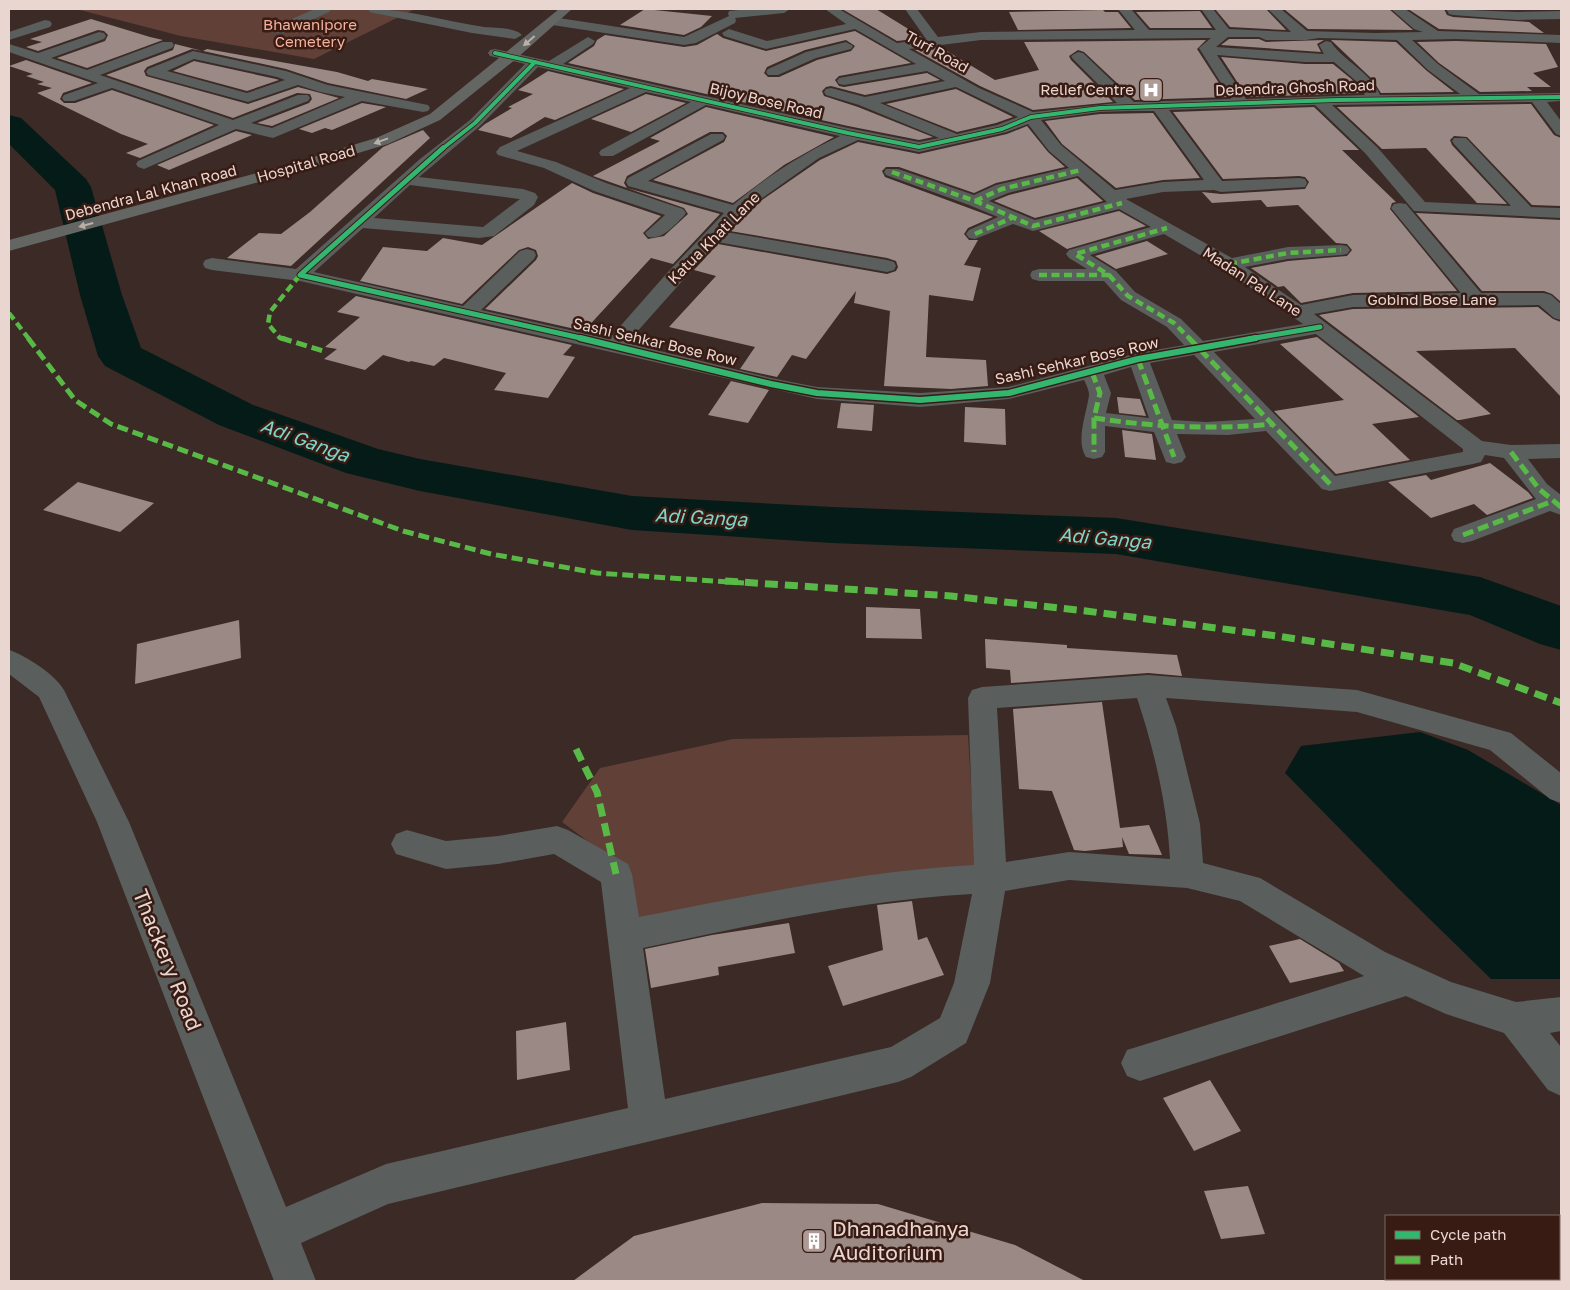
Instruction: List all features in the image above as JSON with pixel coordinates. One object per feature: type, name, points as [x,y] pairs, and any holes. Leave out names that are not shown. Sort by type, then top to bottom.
[{"type":"main road","name":"Hospital Road","points":[[9,246],[294,168],[382,141],[435,117],[511,56],[550,15],[566,9]]},
{"type":"main road","name":"Debendra Lal Khan Road","points":[[9,230],[305,153],[397,123],[460,85],[515,35],[550,15]]},
{"type":"street","points":[[278,30],[325,9]]},
{"type":"street","points":[[374,9],[405,12],[472,29],[515,35]]},
{"type":"street","points":[[550,15],[684,41],[691,40],[731,22],[784,9]]},
{"type":"street","name":"Turf Road","points":[[831,9],[880,39],[894,52],[930,66],[958,82],[1030,117]]},
{"type":"street","points":[[911,9],[934,41]]},
{"type":"street","points":[[1124,9],[1144,34]]},
{"type":"street","points":[[1207,9],[1226,33]]},
{"type":"street","points":[[1274,9],[1287,22],[1313,35],[1364,83],[1372,92],[1374,99]]},
{"type":"street","points":[[1397,9],[1434,35]]},
{"type":"street","points":[[1452,9],[1453,11],[1517,16],[1561,15]]},
{"type":"street","points":[[731,22],[766,45],[858,26]]},
{"type":"street","points":[[9,36],[45,24]]},
{"type":"street","points":[[1207,50],[1206,48],[1226,33]]},
{"type":"street","points":[[894,52],[934,41],[981,36],[1262,33],[1266,36],[1434,35],[1561,39]]},
{"type":"street","points":[[38,58],[99,36]]},
{"type":"street","points":[[1400,36],[1433,67],[1475,98]]},
{"type":"street","points":[[772,72],[811,55],[880,39]]},
{"type":"street","points":[[300,275],[406,180],[543,64],[588,41]]},
{"type":"street","points":[[86,75],[167,45]]},
{"type":"street","points":[[9,48],[234,125],[273,133],[360,96]]},
{"type":"street","points":[[1207,50],[1305,58],[1337,58]]},
{"type":"street","points":[[1207,50],[1241,103]]},
{"type":"street","name":"Bijoy Bose Road","points":[[495,53],[855,135],[919,146],[1002,129],[1030,117]]},
{"type":"street","points":[[298,80],[248,98],[153,72],[193,55],[281,74],[325,89],[422,108]]},
{"type":"street","points":[[1078,56],[1130,107]]},
{"type":"street","points":[[844,81],[930,66]]},
{"type":"street","points":[[864,102],[958,82]]},
{"type":"street","points":[[69,98],[111,84]]},
{"type":"street","points":[[644,87],[504,152],[550,165],[600,187],[677,213],[654,233]]},
{"type":"street","points":[[144,164],[234,125],[325,89]]},
{"type":"street","points":[[831,92],[864,102],[956,139]]},
{"type":"street","points":[[1536,97],[1561,131]]},
{"type":"street","name":"Debendra Ghosh Road","points":[[1030,117],[1100,108],[1318,100],[1561,97]]},
{"type":"street","points":[[607,153],[703,100]]},
{"type":"street","points":[[1318,100],[1371,150],[1420,207],[1561,214]]},
{"type":"street","points":[[1160,107],[1216,185]]},
{"type":"street","name":"Madan Pal Lane","points":[[1030,117],[1055,148],[1117,200],[1228,264],[1298,311],[1475,447]]},
{"type":"street","name":"Katua Khati Lane","points":[[614,346],[674,277],[715,236],[736,211],[755,194],[813,156],[855,135]]},
{"type":"street","points":[[717,137],[634,182],[736,211]]},
{"type":"street","points":[[1460,141],[1526,211]]},
{"type":"street","points":[[976,201],[1008,187],[1045,180],[1081,170]]},
{"type":"street","points":[[892,172],[976,201],[1033,226],[1163,187],[1216,185],[1221,187],[1299,182]]},
{"type":"street","points":[[358,222],[459,232],[488,232],[528,202],[529,197],[523,194],[406,180]]},
{"type":"street","points":[[645,203],[667,191]]},
{"type":"street","points":[[1400,208],[1476,299]]},
{"type":"street","points":[[975,234],[1014,217]]},
{"type":"street","points":[[1167,228],[1075,254],[1109,275],[1128,296],[1174,323],[1274,424],[1330,484],[1473,457],[1475,447],[1511,452],[1561,451]]},
{"type":"street","points":[[715,236],[887,266]]},
{"type":"street","points":[[1228,264],[1288,253],[1341,250]]},
{"type":"street","points":[[466,314],[527,255]]},
{"type":"street","name":"Sashi Sehkar Bose Row","points":[[212,264],[300,275],[817,393],[920,400],[1009,393],[1138,359],[1320,327]]},
{"type":"street","points":[[1039,275],[1109,275]]},
{"type":"street","name":"Gobind Bose Lane","points":[[1298,311],[1353,301],[1476,299],[1544,300],[1561,314]]},
{"type":"street","points":[[1138,359],[1174,456]]},
{"type":"street","points":[[1092,372],[1100,392],[1094,418],[1094,452]]},
{"type":"street","points":[[1094,418],[1135,425],[1197,430],[1274,424]]},
{"type":"street","points":[[1511,452],[1539,489],[1557,504]]},
{"type":"street","points":[[1463,535],[1557,504]]},
{"type":"street","name":"Thackery Road","points":[[9,660],[50,690],[113,822],[295,1281]]},
{"type":"street","points":[[275,1234],[386,1184],[898,1064],[953,1030],[972,983],[991,879],[982,698],[1148,686],[1357,701],[1500,741],[1561,790]]},
{"type":"street","points":[[1148,686],[1161,726],[1184,824],[1187,874]]},
{"type":"street","points":[[407,844],[446,855],[498,850],[557,840],[616,874],[649,1122]]},
{"type":"street","points":[[624,936],[772,906],[930,882],[991,879],[1069,866],[1187,874],[1248,888],[1374,963],[1446,997],[1516,1019],[1561,1014]]},
{"type":"street","points":[[1140,1063],[1407,979]]},
{"type":"street","points":[[1516,1019],[1561,1078]]},
{"type":"green space","name":"Bhawanipore Cemetery","points":[[76,9],[415,9],[314,59],[181,36]]},
{"type":"green space","points":[[968,735],[976,868],[638,919],[629,872],[562,822],[600,768],[733,739]]},
{"type":"water","points":[[1420,732],[1468,750],[1561,805],[1561,979],[1491,979],[1285,773],[1301,746]]},
{"type":"building","points":[[645,9],[712,16],[701,27],[684,35],[620,25]]},
{"type":"building","points":[[842,9],[876,9],[923,38],[897,41]]},
{"type":"building","points":[[1215,9],[1266,9],[1286,30],[1230,27]]},
{"type":"building","points":[[1284,9],[1389,9],[1413,30],[1308,29]]},
{"type":"building","points":[[1408,9],[1444,9],[1447,15],[1453,17],[1529,22],[1544,33],[1439,29]]},
{"type":"building","points":[[1103,10],[1105,12],[1118,12],[1131,28],[1018,30],[1009,12]]},
{"type":"building","points":[[1200,11],[1212,28],[1150,28],[1136,12]]},
{"type":"building","points":[[91,19],[163,40],[87,68],[57,58],[105,41],[108,35],[104,31],[98,30],[38,51],[26,47],[42,42],[30,39]]},
{"type":"building","points":[[855,31],[911,63],[839,76],[835,80],[839,86],[844,87],[927,73],[940,80],[865,95],[831,86],[826,87],[822,91],[824,96],[858,107],[933,137],[919,140],[848,126],[568,63],[594,46],[597,40],[605,35],[684,47],[697,45],[717,34],[723,38],[766,51]],"holes":[[[846,40],[855,46],[851,51],[817,60],[779,77],[768,77],[764,73],[767,67],[805,50]]]},
{"type":"building","points":[[1229,39],[1259,39],[1266,42],[1324,40],[1317,44],[1321,52],[1221,45]]},
{"type":"building","points":[[1206,40],[1197,49],[1228,97],[1135,100],[1084,52],[1078,50],[1069,56],[1071,60],[1113,102],[1033,110],[980,86],[915,50],[940,47],[995,80],[1039,70],[1024,42]]},
{"type":"building","points":[[1331,40],[1396,42],[1427,71],[1454,92],[1381,93],[1371,78]]},
{"type":"building","points":[[1456,41],[1546,44],[1558,67],[1533,73],[1551,87],[1527,87],[1532,91],[1480,92],[1439,63],[1417,42]]},
{"type":"building","points":[[175,44],[203,51],[192,49],[147,67],[144,71],[146,76],[248,104],[298,87],[339,98],[272,126],[257,123],[309,103],[312,99],[310,94],[297,93],[233,118],[106,75],[173,50]]},
{"type":"building","points":[[207,49],[337,72],[368,81],[372,79],[428,89],[406,99],[328,83],[286,69],[203,51]]},
{"type":"building","points":[[1221,57],[1305,64],[1333,64],[1355,82],[1362,93],[1247,97]]},
{"type":"building","points":[[26,60],[92,83],[63,93],[60,99],[64,103],[75,103],[112,90],[214,125],[140,158],[126,153],[148,144],[121,134],[37,93],[52,88],[37,84],[44,82],[26,76],[33,74],[9,66]]},
{"type":"building","points":[[194,61],[279,80],[247,91],[173,71]]},
{"type":"building","points":[[548,71],[624,89],[555,120],[545,117],[511,138],[478,130],[512,108],[508,107],[533,94],[518,90]]},
{"type":"building","points":[[956,89],[1013,117],[957,132],[886,104]]},
{"type":"building","points":[[646,94],[686,103],[631,132],[591,119]]},
{"type":"building","points":[[362,103],[386,107],[332,130],[325,128],[312,133],[299,129]]},
{"type":"building","points":[[1531,104],[1554,135],[1561,138],[1561,206],[1532,205],[1467,137],[1454,136],[1450,140],[1452,145],[1507,204],[1477,203],[1426,148],[1382,149],[1337,107]]},
{"type":"building","points":[[706,107],[834,137],[784,165],[733,203],[653,180],[724,142],[727,136],[723,132],[710,132],[627,176],[624,183],[627,188],[720,214],[673,264],[651,258],[584,331],[485,309],[536,260],[538,256],[536,250],[528,247],[519,250],[462,304],[360,281],[383,247],[427,251],[443,238],[482,245],[572,183],[593,193],[661,216],[643,233],[648,239],[664,236],[688,214],[684,208],[607,181],[593,176],[660,141],[650,138]]},
{"type":"building","points":[[1314,107],[1359,150],[1342,150],[1396,202],[1392,203],[1390,209],[1457,291],[1353,293],[1301,303],[1284,286],[1278,287],[1251,268],[1288,261],[1347,256],[1352,250],[1347,244],[1336,243],[1298,205],[1267,207],[1261,200],[1212,203],[1202,192],[1221,194],[1305,189],[1309,182],[1305,177],[1299,176],[1223,179],[1173,112]]},
{"type":"building","points":[[1153,113],[1200,178],[1163,180],[1116,188],[1062,144],[1045,121],[1100,114]]},
{"type":"building","points":[[1027,126],[1048,152],[1065,167],[996,183],[974,193],[899,167],[886,167],[882,171],[885,177],[993,217],[968,228],[964,234],[969,240],[978,240],[964,265],[981,268],[973,301],[929,295],[926,357],[986,360],[988,386],[951,389],[884,386],[890,311],[854,303],[856,291],[806,359],[792,355],[777,377],[740,369],[755,347],[669,327],[716,276],[694,270],[718,244],[887,274],[896,271],[898,267],[896,261],[887,258],[730,231],[762,200],[820,160],[858,142],[919,154],[1007,134]]},
{"type":"building","points":[[423,130],[430,138],[291,266],[227,258],[259,233],[281,234],[310,212],[383,147]]},
{"type":"building","points":[[236,131],[252,135],[169,170],[157,165]]},
{"type":"building","points":[[1077,178],[1103,201],[1035,218],[994,201],[1009,195]]},
{"type":"building","points":[[1119,211],[1146,226],[1067,249],[1039,231]]},
{"type":"building","points":[[1416,213],[1561,220],[1561,302],[1552,294],[1544,291],[1482,291]]},
{"type":"building","points":[[1147,241],[1168,254],[1116,269],[1095,256]]},
{"type":"building","points":[[356,296],[572,345],[563,355],[575,357],[548,398],[494,390],[506,373],[444,358],[434,366],[383,355],[365,370],[324,359],[337,349],[325,347],[360,317],[337,312]]},
{"type":"building","points":[[1538,307],[1553,319],[1561,322],[1561,397],[1515,348],[1416,351],[1491,414],[1460,420],[1457,420],[1319,315],[1353,309]]},
{"type":"building","points":[[1317,337],[1419,417],[1372,424],[1410,460],[1336,474],[1274,411],[1344,400],[1280,344]]},
{"type":"building","points":[[731,381],[769,390],[748,423],[708,415]]},
{"type":"building","points":[[1117,397],[1140,399],[1146,416],[1119,413]]},
{"type":"building","points":[[841,403],[874,405],[872,431],[837,428]]},
{"type":"building","points":[[965,407],[1005,409],[1006,445],[964,442]]},
{"type":"building","points":[[1122,430],[1152,434],[1156,460],[1125,457]]},
{"type":"building","points":[[1490,463],[1533,498],[1487,515],[1474,504],[1431,518],[1388,482],[1426,475],[1431,480]]},
{"type":"building","points":[[78,482],[154,503],[120,532],[43,510]]},
{"type":"building","points":[[866,607],[920,609],[922,639],[866,638]]},
{"type":"building","points":[[239,620],[241,658],[135,684],[137,644]]},
{"type":"building","points":[[985,639],[1067,645],[1067,648],[1177,655],[1182,676],[1148,673],[1011,683],[1010,670],[986,668]]},
{"type":"building","points":[[1102,702],[1120,828],[1149,825],[1162,855],[1129,854],[1122,837],[1123,847],[1085,851],[1074,850],[1052,791],[1019,789],[1013,709]]},
{"type":"building","points":[[912,901],[918,940],[927,937],[944,975],[843,1006],[828,966],[883,950],[877,905]]},
{"type":"building","points":[[789,923],[795,953],[718,967],[719,975],[651,988],[645,949],[712,935]]},
{"type":"building","points":[[1300,939],[1339,963],[1344,971],[1290,983],[1269,946]]},
{"type":"building","points":[[566,1022],[570,1070],[517,1080],[516,1031]]},
{"type":"building","points":[[1210,1080],[1241,1131],[1194,1151],[1163,1098]]},
{"type":"building","points":[[1248,1186],[1265,1234],[1221,1239],[1204,1191]]},
{"type":"building","name":"Dhanadhanya Auditorium","points":[[762,1203],[878,1204],[1015,1245],[1085,1281],[573,1281],[634,1236]]},
{"type":"waterway","name":"Adi Ganga","points":[[9,125],[73,187],[101,295],[121,356],[236,415],[364,462],[420,475],[632,513],[832,525],[1116,536],[1480,597],[1561,629]]},
{"type":"marked path","points":[[975,201],[1002,189],[1081,170]]},
{"type":"marked path","points":[[892,172],[975,201],[1033,226],[1122,203]]},
{"type":"marked path","points":[[975,234],[1014,217]]},
{"type":"marked path","points":[[1039,275],[1109,275],[1075,254],[1167,228]]},
{"type":"marked path","points":[[1229,264],[1288,253],[1341,250]]},
{"type":"marked path","points":[[300,275],[270,312],[268,324],[280,338],[323,351]]},
{"type":"marked path","points":[[1109,275],[1128,296],[1174,323],[1330,484]]},
{"type":"marked path","points":[[9,313],[75,400],[111,424],[403,531],[491,554],[597,573],[951,596],[1086,611],[1277,636],[1453,663],[1561,703]]},
{"type":"marked path","points":[[1138,359],[1174,457]]},
{"type":"marked path","points":[[1092,372],[1100,393],[1094,418],[1094,452]]},
{"type":"marked path","points":[[1094,418],[1184,428],[1228,428],[1274,424]]},
{"type":"marked path","points":[[1511,452],[1539,489],[1561,507]]},
{"type":"marked path","points":[[1463,535],[1553,501]]},
{"type":"marked path","points":[[576,749],[597,792],[616,874]]},
{"type":"cycle path","points":[[495,53],[848,133],[919,147],[1002,129],[1031,117],[1100,108],[1337,100],[1561,97]]},
{"type":"cycle path","points":[[535,62],[475,123],[426,162],[300,275],[614,346],[771,384],[817,393],[920,400],[1009,393],[1138,359],[1320,327]]},
{"type":"place","name":"Relief Centre","points":[[1151,90]]},
{"type":"place","name":"Dhanadhanya Auditorium","points":[[814,1241]]}]
